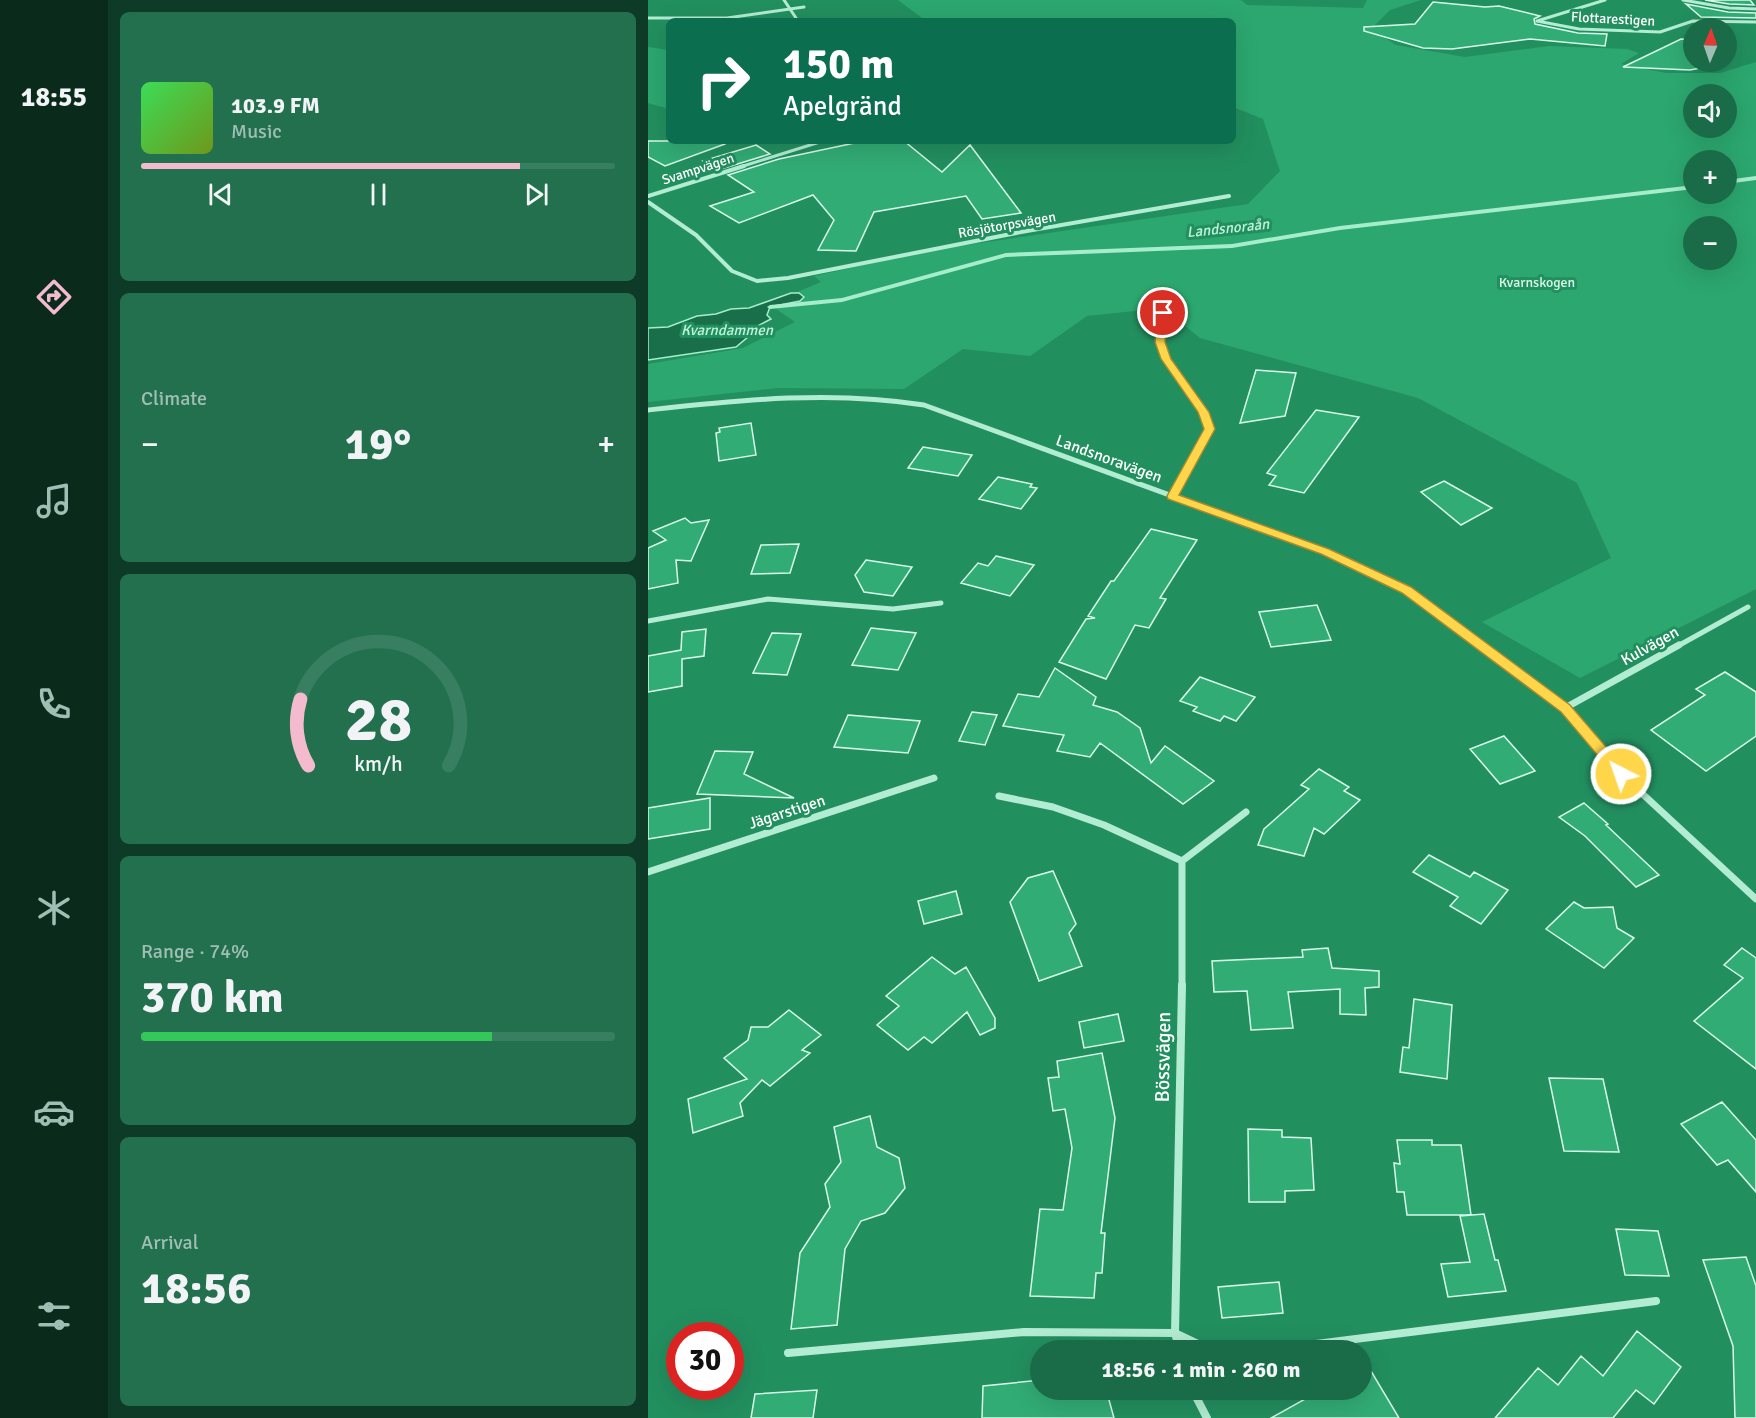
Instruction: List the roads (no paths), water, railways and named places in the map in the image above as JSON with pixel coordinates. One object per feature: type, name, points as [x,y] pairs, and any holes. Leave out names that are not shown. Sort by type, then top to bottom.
[{"type":"street","points":[[784,0],[796,18]]},
{"type":"street","name":"Flottarestigen","points":[[1605,0],[1538,21],[1579,29],[1660,32],[1693,21],[1756,22]]},
{"type":"street","points":[[1683,0],[1730,8],[1756,9]]},
{"type":"street","points":[[724,18],[804,7]]},
{"type":"street","points":[[648,18],[666,20]]},
{"type":"street","name":"Svampvägen","points":[[648,196],[813,144]]},
{"type":"street","name":"Rösjötorpsvägen","points":[[648,202],[696,235],[732,272],[757,281],[788,278],[998,237],[1229,196]]},
{"type":"street","points":[[1163,313],[1160,342],[1166,359],[1203,412],[1210,429],[1172,496]]},
{"type":"street","name":"Landsnoravägen","points":[[648,410],[767,398],[890,398],[924,405],[1325,552],[1407,590],[1565,708],[1621,774],[1756,899]]},
{"type":"street","points":[[648,621],[768,599],[893,609],[941,603]]},
{"type":"street","name":"Kulvägen","points":[[1565,708],[1748,607]]},
{"type":"street","name":"Jägarstigen","points":[[648,872],[934,778]]},
{"type":"street","points":[[999,796],[1053,807],[1104,825],[1182,861],[1246,812]]},
{"type":"street","name":"Bössvägen","points":[[1177,1340],[1175,1333],[1183,955],[1182,861]]},
{"type":"street","points":[[1347,1340],[1656,1301]]},
{"type":"street","points":[[788,1353],[1024,1332],[1175,1333],[1190,1340]]},
{"type":"street","points":[[1198,1400],[1207,1418]]},
{"type":"water","name":"Kvarndammen","points":[[791,293],[799,293],[804,297],[800,301],[770,307],[767,315],[771,319],[750,330],[749,336],[736,347],[648,360],[648,328],[668,327],[697,316],[749,308]]},
{"type":"waterway","name":"Landsnoraån","points":[[1737,181],[1756,178]]},
{"type":"waterway","name":"Landsnoraån","points":[[770,307],[842,300],[1006,255],[1232,246],[1340,228],[1683,188]]},
{"type":"park label","name":"Kvarnskogen","points":[[1537,282]]}]
